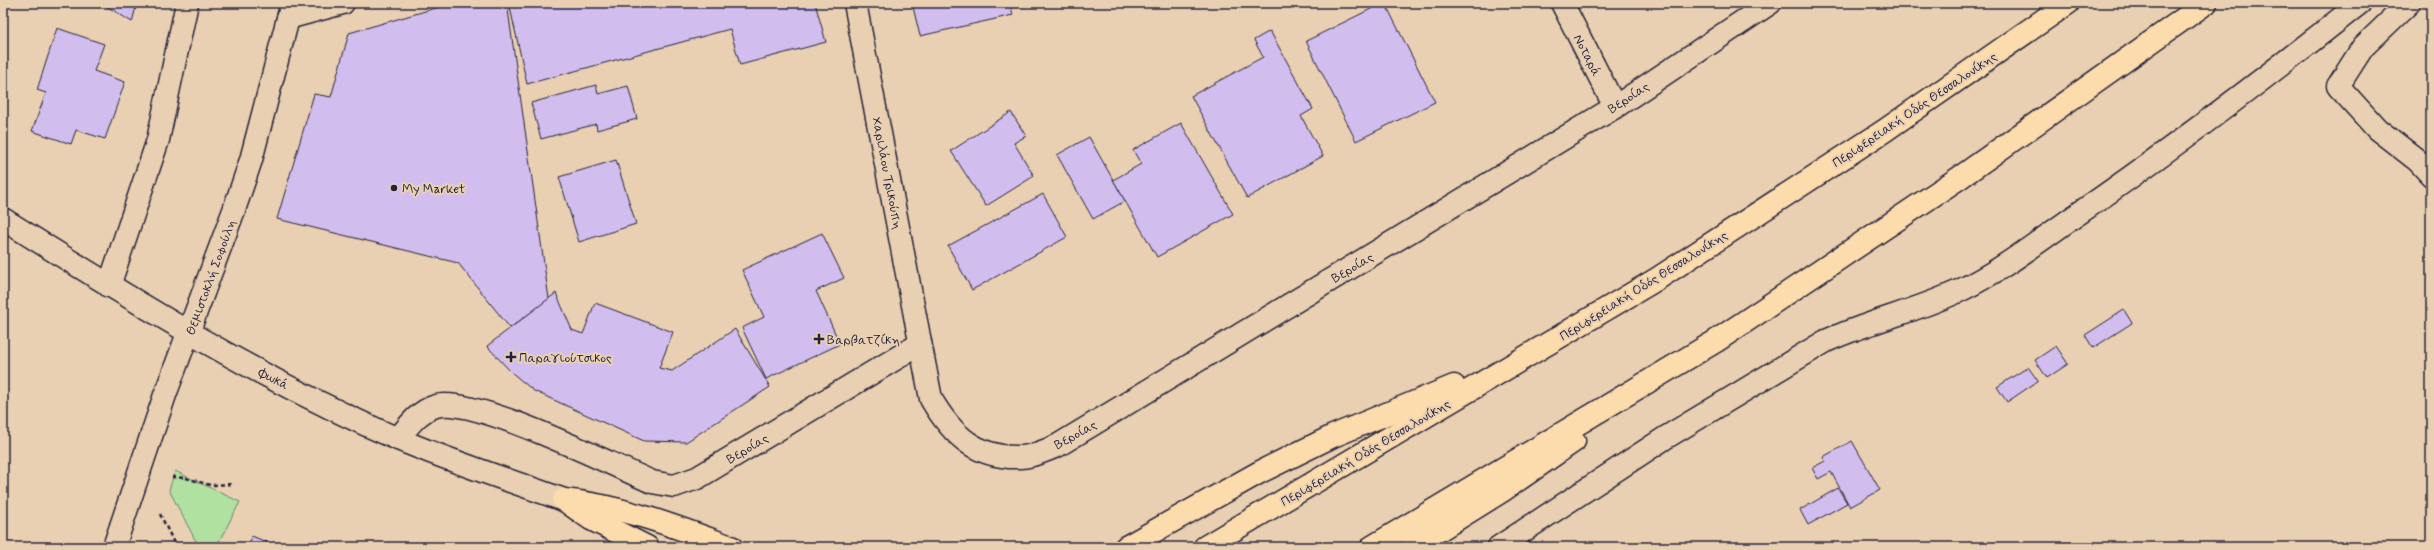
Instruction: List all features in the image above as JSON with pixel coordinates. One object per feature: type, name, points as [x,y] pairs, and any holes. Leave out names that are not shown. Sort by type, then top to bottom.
[{"type":"highway","name":"Περιφερειακή Οδός Θεσσαλονίκης","points":[[1205,547],[1657,279],[1878,135],[2068,3]]},
{"type":"highway","points":[[1372,547],[1716,341],[1926,201],[2206,3]]},
{"type":"highway","points":[[1126,547],[1260,472],[1333,436],[1522,358]]},
{"type":"highway","points":[[1412,547],[1535,469],[1586,432],[1621,399]]},
{"type":"highway","points":[[564,500],[591,519],[647,547]]},
{"type":"highway","points":[[564,500],[600,504],[655,520],[731,547]]},
{"type":"street","points":[[109,286],[154,152],[187,3]]},
{"type":"street","points":[[290,11],[343,3]]},
{"type":"street","name":"Χαριλάου Τρικούπη","points":[[855,3],[920,344]]},
{"type":"street","name":"Νοταρά","points":[[1562,3],[1614,107]]},
{"type":"street","name":"Βεροίας","points":[[398,439],[418,415],[427,409],[438,405],[457,406],[506,419],[652,482],[674,486],[697,478],[920,344],[932,399],[945,422],[966,443],[994,456],[1023,457],[1057,446],[1614,107],[1770,3]]},
{"type":"street","points":[[1499,547],[1666,438],[1826,341],[1852,329],[1917,308],[1961,290],[2012,260],[2141,171],[2360,3]]},
{"type":"street","points":[[2409,3],[2363,47],[2338,86],[2377,129],[2416,160],[2431,175]]},
{"type":"street","name":"Θεμιστοκλή Σοφούλη","points":[[114,547],[165,396],[251,160],[290,11]]},
{"type":"street","name":"Φωκά","points":[[3,219],[109,286],[189,332],[302,392],[398,439],[564,500]]},
{"type":"path","points":[[169,477],[186,478],[210,485],[234,484]]},
{"type":"path","points":[[157,508],[176,547]]},
{"type":"green space","points":[[175,471],[240,502],[216,547],[199,547],[169,490]]},
{"type":"building","points":[[102,3],[137,3],[132,22],[103,4]]},
{"type":"building","points":[[453,3],[507,3],[549,299],[510,328],[458,263],[277,219],[314,94],[331,97],[349,33]]},
{"type":"building","points":[[509,3],[815,3],[826,42],[740,65],[730,29],[527,84]]},
{"type":"building","points":[[912,3],[1010,3],[1013,15],[920,36]]},
{"type":"building","points":[[1385,3],[1435,102],[1356,141],[1306,41]]},
{"type":"building","points":[[57,28],[104,44],[94,71],[125,82],[105,139],[76,130],[71,144],[32,131],[46,93],[37,90]]},
{"type":"building","points":[[1270,31],[1313,109],[1301,116],[1323,156],[1247,198],[1191,96],[1263,57],[1254,40]]},
{"type":"building","points":[[3,39],[5,39],[3,71]]},
{"type":"building","points":[[596,85],[598,94],[628,86],[637,119],[597,130],[596,124],[541,139],[531,103]]},
{"type":"building","points":[[1011,112],[1026,136],[1014,143],[1034,176],[986,206],[951,151]]},
{"type":"building","points":[[1181,123],[1233,214],[1157,257],[1113,180],[1141,164],[1133,150]]},
{"type":"building","points":[[1089,137],[1125,201],[1093,219],[1057,155]]},
{"type":"building","points":[[616,160],[636,224],[579,242],[559,177]]},
{"type":"building","points":[[1043,194],[1067,237],[972,290],[948,246]]},
{"type":"building","points":[[822,233],[844,278],[816,291],[840,344],[766,379],[742,328],[764,317],[742,270]]},
{"type":"building","points":[[556,293],[572,330],[583,334],[595,303],[673,332],[659,368],[672,371],[735,329],[770,387],[686,442],[644,441],[534,391],[511,372],[487,346]]},
{"type":"building","points":[[2124,310],[2132,323],[2093,348],[2085,335]]},
{"type":"building","points":[[2056,346],[2068,364],[2047,378],[2035,360]]},
{"type":"building","points":[[2028,367],[2038,381],[2007,402],[1997,387]]},
{"type":"building","points":[[1852,441],[1880,490],[1850,507],[1831,472],[1818,479],[1812,468],[1825,461],[1823,457]]},
{"type":"building","points":[[1838,488],[1847,503],[1808,525],[1800,510]]},
{"type":"building","points":[[252,536],[278,547],[248,547]]},
{"type":"place","name":"My Market","points":[[394,188]]},
{"type":"place","name":"Βαρβατζίκη","points":[[819,339]]},
{"type":"place","name":"Παραγιούτσικος","points":[[511,357]]}]
